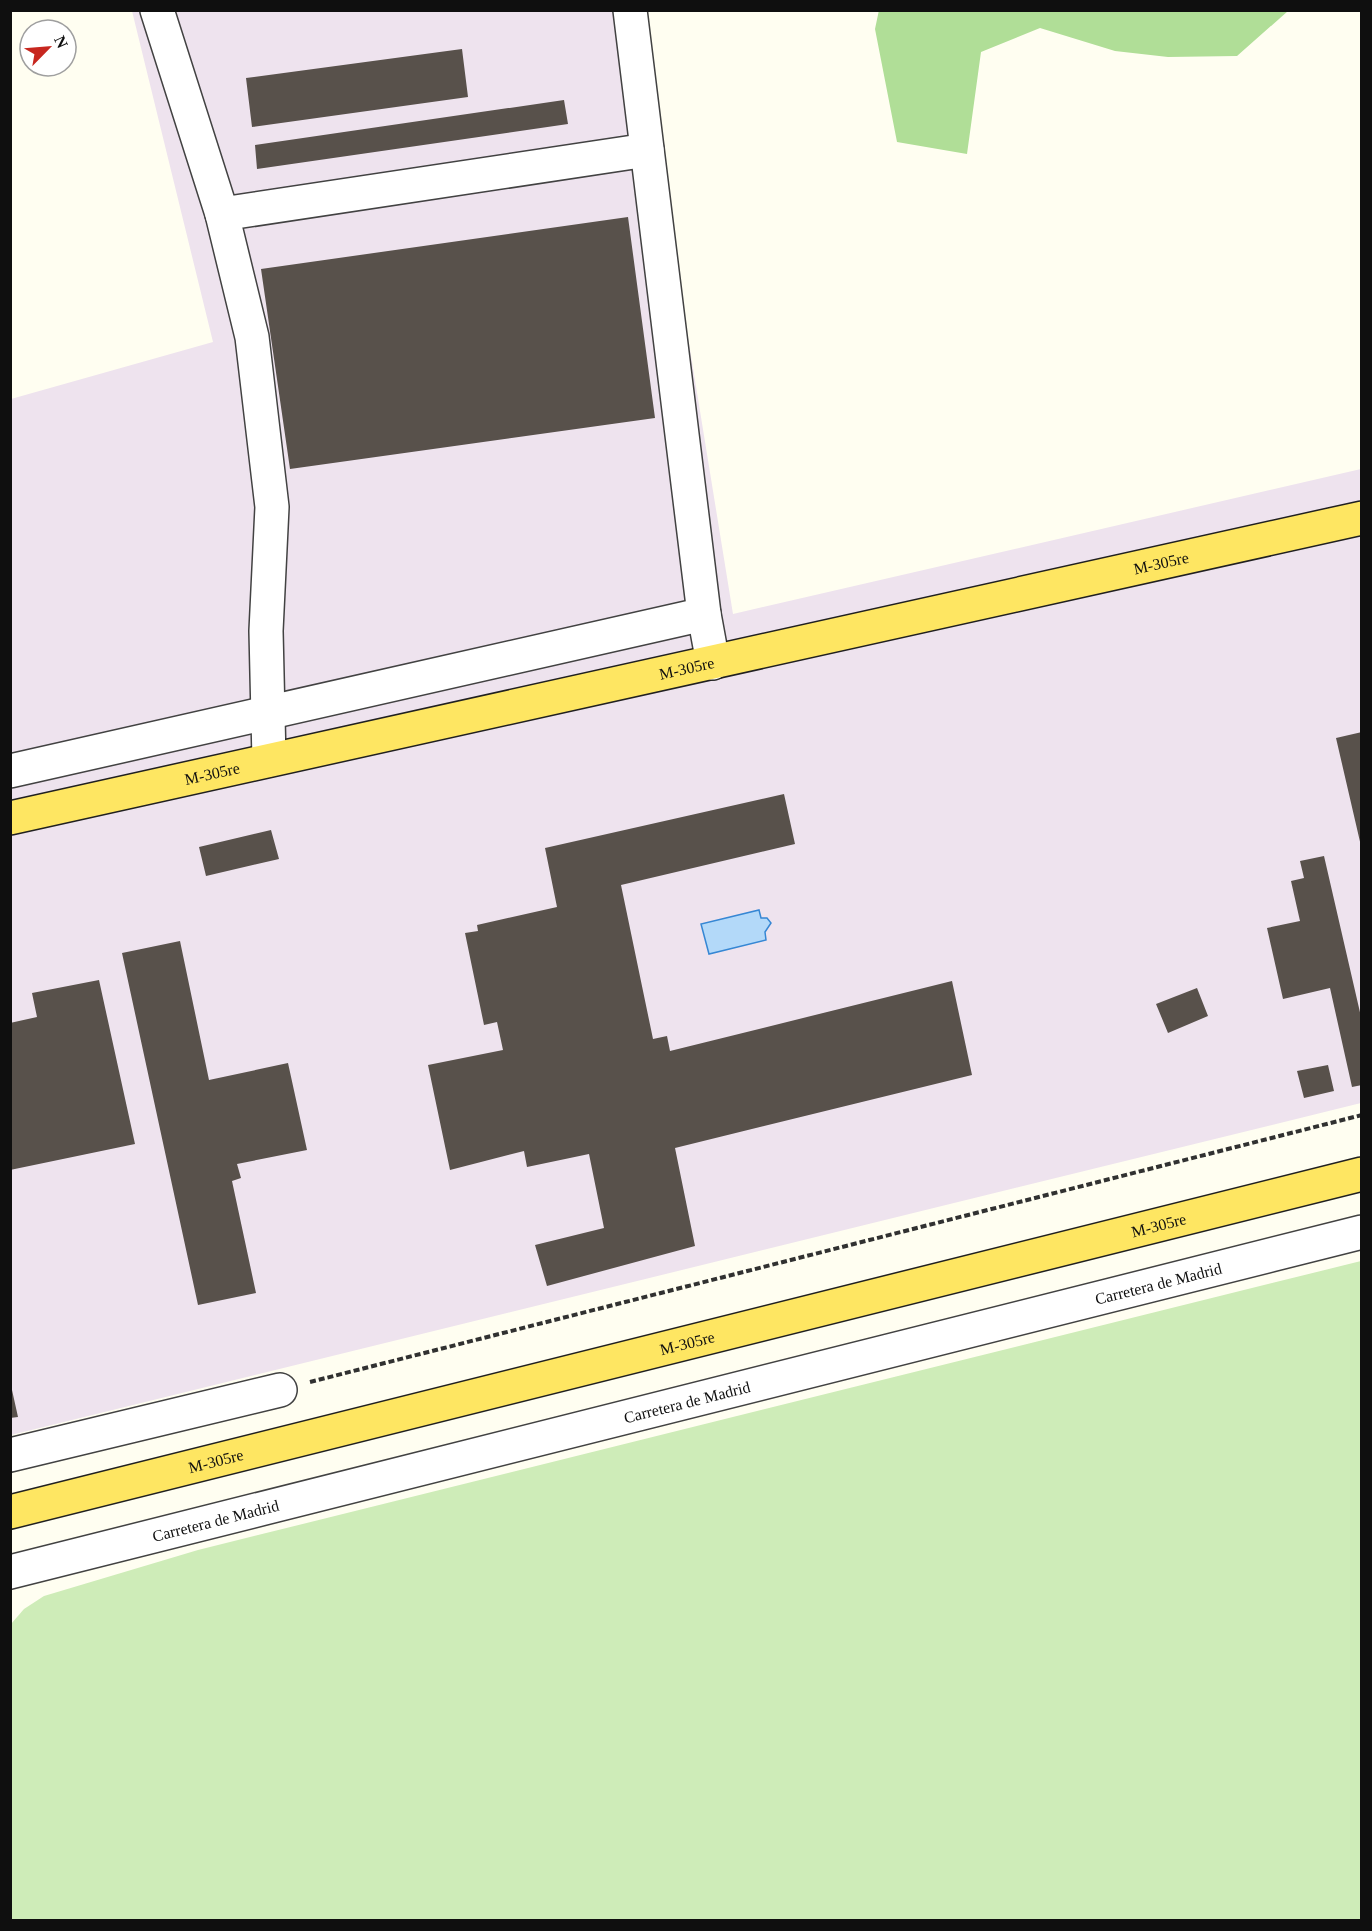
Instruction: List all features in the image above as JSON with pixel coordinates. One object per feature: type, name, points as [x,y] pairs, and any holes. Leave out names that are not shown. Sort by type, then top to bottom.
[{"type":"main road","name":"M-305re","points":[[10,818],[1362,518]]},
{"type":"main road","name":"M-305re","points":[[10,1512],[1362,1174]]},
{"type":"street","points":[[158,10],[222,214],[252,337],[272,507],[266,631],[270,760]]},
{"type":"street","points":[[630,10],[704,614],[713,663]]},
{"type":"street","points":[[222,214],[647,150]]},
{"type":"street","points":[[10,771],[267,711],[704,614]]},
{"type":"street","name":"Carretera de Madrid","points":[[10,1572],[1362,1232]]},
{"type":"street","points":[[1305,1247],[1322,1251],[1362,1242]]},
{"type":"street","points":[[10,1455],[280,1390]]},
{"type":"street","points":[[10,1593],[39,1582],[57,1560]]},
{"type":"path","points":[[280,1390],[1362,1115]]},
{"type":"shaded area","points":[[132,11],[635,11],[733,614],[1361,469],[1361,1103],[11,1435],[11,399],[213,342]]},
{"type":"green space","points":[[879,10],[1288,11],[1237,56],[1168,57],[1115,51],[1040,28],[981,52],[967,154],[897,142],[875,29]]},
{"type":"green space","points":[[1361,1261],[1361,1920],[11,1920],[11,1624],[24,1609],[44,1596],[198,1550]]},
{"type":"water","points":[[759,910],[761,918],[767,918],[771,923],[765,932],[766,940],[709,954],[701,924]]},
{"type":"building","points":[[462,49],[468,97],[252,127],[246,78]]},
{"type":"building","points":[[564,100],[568,124],[257,169],[255,145]]},
{"type":"building","points":[[628,217],[655,418],[290,469],[261,269]]},
{"type":"building","points":[[1362,732],[1362,846],[1361,846],[1336,738]]},
{"type":"building","points":[[784,794],[795,844],[621,885],[653,1039],[667,1036],[670,1051],[952,981],[972,1075],[675,1148],[695,1246],[547,1286],[535,1245],[604,1228],[589,1154],[527,1167],[524,1151],[450,1170],[428,1065],[503,1050],[497,1022],[484,1025],[465,933],[478,931],[477,925],[557,907],[545,848]]},
{"type":"building","points":[[271,830],[279,859],[206,876],[199,847]]},
{"type":"building","points":[[1324,856],[1362,1021],[1362,1085],[1352,1087],[1330,988],[1283,999],[1267,928],[1300,921],[1291,881],[1304,878],[1300,861]]},
{"type":"building","points":[[180,941],[209,1080],[288,1063],[307,1150],[237,1164],[241,1178],[232,1181],[256,1293],[198,1305],[122,953]]},
{"type":"building","points":[[99,980],[135,1144],[10,1170],[10,1023],[37,1017],[32,993]]},
{"type":"building","points":[[1197,988],[1208,1016],[1168,1033],[1156,1004]]},
{"type":"building","points":[[1328,1065],[1334,1091],[1304,1098],[1297,1071]]},
{"type":"building","points":[[10,1381],[18,1417],[10,1418]]}]
